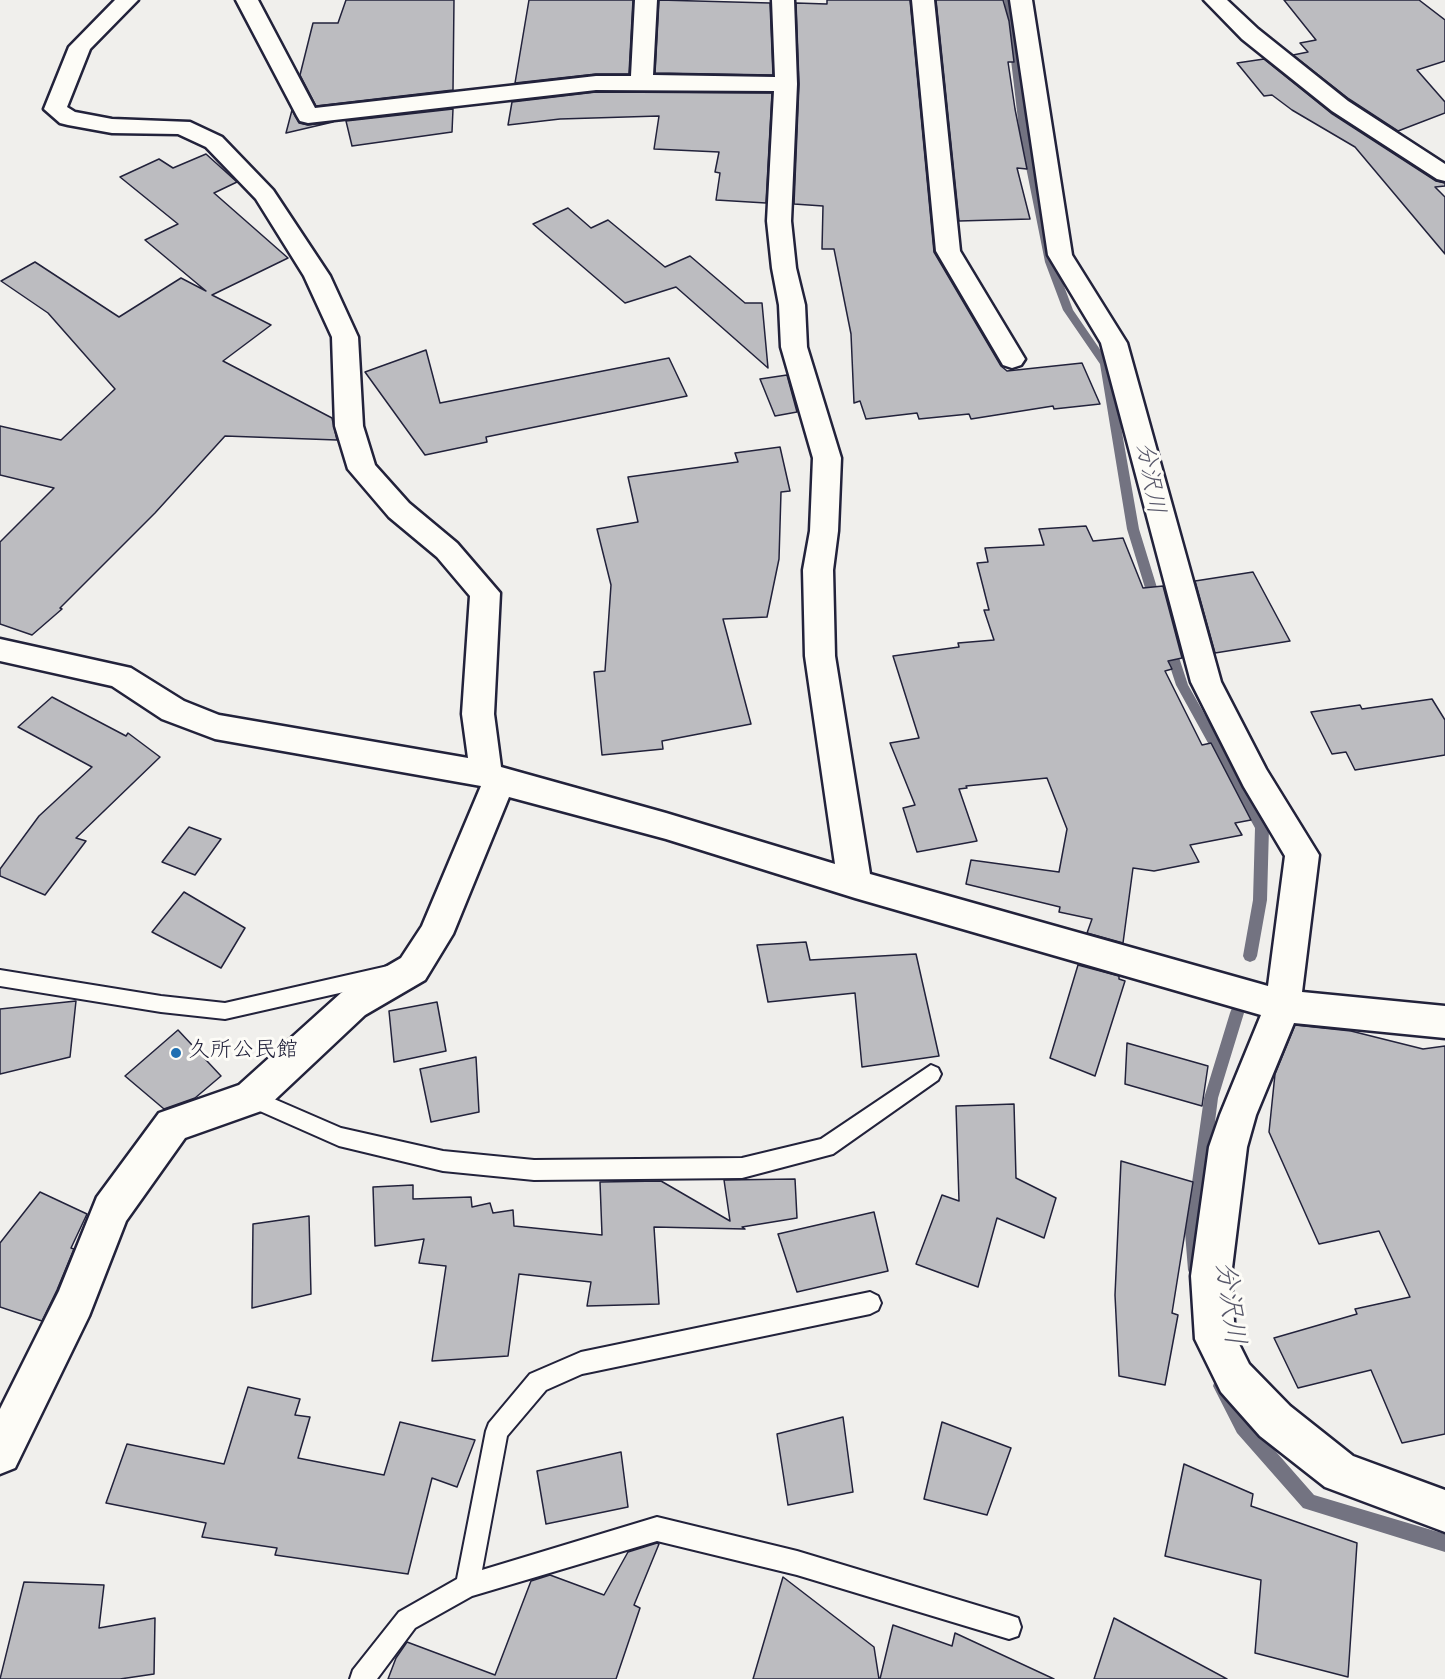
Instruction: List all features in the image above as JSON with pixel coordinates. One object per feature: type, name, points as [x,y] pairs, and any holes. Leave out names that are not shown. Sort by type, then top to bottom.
[{"type":"street","points":[[0,1453],[75,1302],[111,1210],[172,1125],[251,1098],[353,1004],[413,969],[436,934],[493,778],[478,714],[485,592],[447,550],[399,510],[362,469],[349,426],[345,337],[317,276],[265,195],[214,142],[182,127],[112,126],[68,118],[55,109],[80,47],[127,0]]},
{"type":"street","points":[[247,0],[308,116],[487,94],[642,81],[786,84]]},
{"type":"street","points":[[642,81],[646,0]]},
{"type":"street","points":[[783,0],[786,84],[779,221],[784,268],[792,305],[794,347],[827,458],[824,531],[818,570],[820,656],[855,884]]},
{"type":"street","points":[[923,0],[948,252],[1012,359]]},
{"type":"street","points":[[1021,0],[1060,255],[1114,343],[1206,682],[1255,778],[1302,855],[1283,1006],[1238,1115],[1228,1147],[1211,1276],[1215,1339],[1235,1378],[1275,1421],[1340,1472],[1445,1511]]},
{"type":"street","points":[[1215,0],[1250,34],[1340,106],[1445,174]]},
{"type":"street","points":[[0,650],[120,676],[172,710],[215,727],[493,778],[666,826],[855,884],[1283,1006],[1445,1022]]},
{"type":"lane","points":[[0,978],[161,1004],[225,1011],[413,969]]},
{"type":"lane","points":[[251,1098],[339,1137],[443,1161],[534,1170],[742,1168],[826,1147],[932,1074]]},
{"type":"lane","points":[[467,1586],[497,1431],[538,1382],[581,1363],[870,1303]]},
{"type":"lane","points":[[362,1679],[407,1620],[467,1586],[657,1528],[796,1563],[1009,1627]]},
{"type":"building","points":[[346,0],[454,0],[453,90],[316,106],[300,75],[313,23],[338,23]]},
{"type":"building","points":[[529,0],[633,0],[629,74],[596,74],[515,83]]},
{"type":"building","points":[[659,0],[770,3],[773,75],[655,73]]},
{"type":"building","points":[[827,0],[910,0],[934,252],[1001,366],[1007,371],[1082,363],[1100,404],[1054,409],[1053,406],[971,419],[969,414],[919,419],[917,413],[866,419],[860,401],[854,403],[851,334],[834,249],[822,249],[823,206],[794,204],[799,84],[796,3],[827,4]]},
{"type":"building","points":[[936,0],[1003,0],[1009,21],[1014,62],[1008,62],[1027,169],[1017,168],[1030,219],[959,221]]},
{"type":"building","points":[[1284,0],[1419,0],[1445,20],[1445,61],[1417,70],[1445,102],[1445,113],[1398,131],[1349,99],[1293,55],[1308,52],[1300,43],[1316,40]]},
{"type":"building","points":[[1264,59],[1331,113],[1436,181],[1445,183],[1445,186],[1435,187],[1445,197],[1445,254],[1355,147],[1292,110],[1272,95],[1264,96],[1237,63]]},
{"type":"building","points":[[596,92],[772,93],[766,203],[716,200],[720,173],[715,172],[719,152],[654,149],[659,116],[560,119],[508,125],[512,102]]},
{"type":"building","points":[[453,109],[452,132],[352,146],[346,121]]},
{"type":"building","points":[[292,110],[299,123],[308,125],[333,122],[286,133]]},
{"type":"building","points":[[206,154],[237,182],[214,193],[288,258],[212,295],[271,325],[223,361],[332,418],[337,440],[225,436],[155,513],[60,608],[62,609],[32,635],[0,624],[0,542],[54,488],[0,475],[0,426],[61,440],[115,389],[48,313],[1,281],[35,262],[119,317],[181,278],[206,291],[145,240],[178,224],[120,177],[159,159],[173,168]]},
{"type":"building","points":[[568,208],[591,228],[608,220],[665,267],[690,256],[745,303],[762,303],[768,368],[676,287],[625,303],[533,224]]},
{"type":"building","points":[[426,350],[440,403],[669,358],[687,396],[486,437],[487,442],[425,455],[365,372]]},
{"type":"building","points":[[787,375],[797,412],[775,416],[760,379]]},
{"type":"building","points":[[780,447],[790,491],[781,492],[779,559],[767,617],[723,619],[751,724],[662,741],[663,749],[602,755],[594,672],[605,671],[611,585],[597,529],[638,522],[628,477],[738,462],[735,453]]},
{"type":"building","points":[[1086,526],[1093,541],[1123,538],[1143,588],[1163,586],[1182,658],[1168,661],[1172,669],[1165,671],[1202,745],[1211,743],[1251,820],[1235,823],[1242,835],[1190,845],[1199,862],[1154,871],[1133,868],[1123,943],[1087,933],[1092,919],[1059,912],[1060,907],[966,884],[971,860],[1059,872],[1067,829],[1047,778],[966,786],[967,788],[959,789],[977,841],[917,852],[903,808],[915,805],[890,743],[919,738],[893,656],[959,647],[958,643],[994,640],[984,610],[989,610],[977,563],[988,562],[985,548],[1044,545],[1039,529]]},
{"type":"building","points":[[1253,572],[1290,641],[1215,653],[1195,581]]},
{"type":"building","points":[[52,697],[126,736],[128,733],[160,757],[76,838],[86,841],[45,895],[0,876],[0,869],[39,816],[92,767],[18,727]]},
{"type":"building","points":[[1432,699],[1445,720],[1445,755],[1355,770],[1346,752],[1332,754],[1311,712],[1360,705],[1362,709]]},
{"type":"building","points":[[189,827],[221,839],[195,875],[162,862]]},
{"type":"building","points":[[184,892],[245,928],[221,968],[152,932]]},
{"type":"building","points":[[806,942],[810,960],[916,954],[939,1056],[862,1067],[855,993],[768,1002],[757,945]]},
{"type":"building","points":[[1078,965],[1119,976],[1119,979],[1125,981],[1095,1076],[1050,1058]]},
{"type":"building","points":[[76,1001],[70,1057],[0,1074],[0,1009]]},
{"type":"building","points":[[437,1002],[446,1051],[394,1062],[389,1011]]},
{"type":"building","points":[[1295,1025],[1351,1031],[1423,1049],[1445,1046],[1445,1434],[1402,1443],[1371,1370],[1298,1388],[1274,1338],[1357,1314],[1355,1309],[1410,1297],[1379,1231],[1319,1244],[1269,1132],[1275,1074]]},
{"type":"building","name":"久所公民館","points":[[178,1030],[221,1076],[195,1098],[164,1109],[125,1076]]},
{"type":"building","points":[[1127,1043],[1208,1066],[1202,1106],[1125,1084]]},
{"type":"building","points":[[476,1057],[479,1112],[431,1122],[420,1069]]},
{"type":"building","points":[[1014,1104],[1016,1178],[1056,1198],[1044,1238],[997,1218],[978,1287],[916,1264],[942,1195],[959,1201],[956,1106]]},
{"type":"building","points":[[1121,1161],[1193,1182],[1172,1313],[1178,1315],[1165,1385],[1119,1376],[1115,1295]]},
{"type":"building","points":[[795,1179],[797,1218],[742,1227],[745,1229],[654,1227],[659,1304],[587,1306],[591,1282],[519,1274],[508,1356],[432,1361],[446,1266],[419,1263],[424,1239],[375,1246],[373,1187],[413,1185],[413,1199],[471,1197],[472,1207],[490,1203],[493,1213],[513,1210],[514,1226],[602,1235],[600,1182],[661,1181],[730,1221],[724,1180]]},
{"type":"building","points":[[40,1192],[87,1214],[71,1248],[74,1249],[57,1290],[42,1321],[0,1307],[0,1243]]},
{"type":"building","points":[[874,1212],[888,1271],[797,1292],[778,1234]]},
{"type":"building","points":[[309,1216],[311,1294],[252,1308],[253,1224]]},
{"type":"building","points":[[248,1387],[300,1399],[295,1415],[310,1417],[298,1458],[384,1475],[400,1422],[475,1440],[457,1487],[432,1478],[408,1574],[275,1555],[277,1548],[202,1537],[206,1523],[106,1503],[127,1444],[224,1464]]},
{"type":"building","points":[[843,1417],[853,1492],[788,1505],[777,1434]]},
{"type":"building","points":[[942,1422],[1011,1448],[987,1515],[924,1499]]},
{"type":"building","points":[[621,1452],[628,1507],[546,1524],[537,1471]]},
{"type":"building","points":[[1184,1464],[1253,1494],[1251,1506],[1357,1543],[1348,1677],[1255,1653],[1261,1580],[1165,1556]]},
{"type":"building","points":[[659,1544],[634,1605],[640,1608],[616,1679],[388,1679],[396,1658],[407,1642],[495,1675],[531,1581],[550,1575],[604,1595],[628,1552]]},
{"type":"building","points":[[783,1577],[874,1647],[879,1679],[753,1679]]},
{"type":"building","points":[[24,1582],[104,1585],[99,1628],[155,1618],[154,1674],[120,1679],[0,1679]]},
{"type":"building","points":[[1114,1618],[1227,1679],[1094,1679]]},
{"type":"building","points":[[893,1625],[952,1646],[955,1633],[1054,1679],[880,1679]]},
{"type":"waterway","name":"分沢川","points":[[1008,0],[1025,137],[1050,262],[1068,310],[1105,364],[1133,529],[1156,604]]},
{"type":"waterway","name":"分沢川","points":[[1168,642],[1182,685],[1262,828],[1260,900],[1250,956]]},
{"type":"waterway","name":"分沢川","points":[[1196,1270],[1193,1232],[1211,1098],[1237,1013]]},
{"type":"waterway","name":"分沢川","points":[[1221,1386],[1243,1427],[1309,1502],[1445,1543]]},
{"type":"place","name":"久所公民館","points":[[176,1053]]}]
